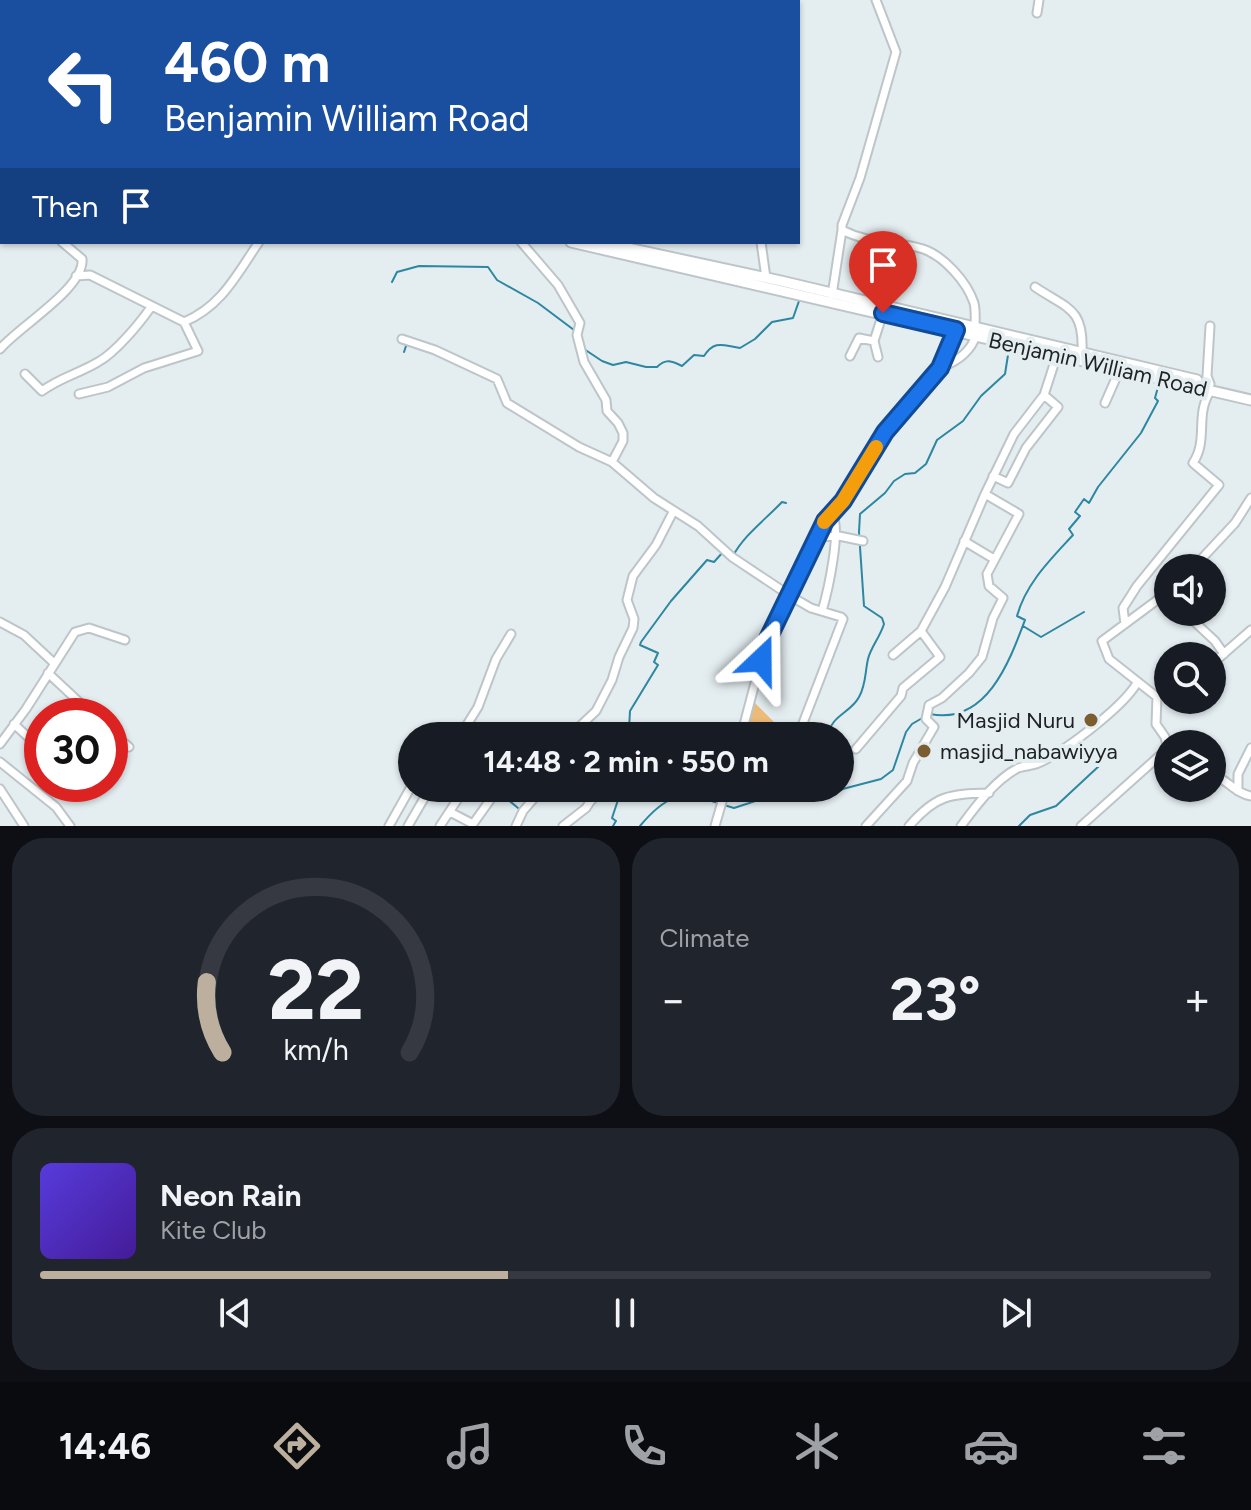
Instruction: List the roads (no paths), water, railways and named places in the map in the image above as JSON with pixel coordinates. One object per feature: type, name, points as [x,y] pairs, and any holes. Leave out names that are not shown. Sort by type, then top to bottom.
[{"type":"main road","name":"Benjamin William Road","points":[[580,244],[976,332],[1082,352],[1251,400]]},
{"type":"main road","name":"Benjamin William Road","points":[[628,245],[766,278],[883,313],[976,332],[1057,355],[1251,394]]},
{"type":"street","points":[[831,298],[842,225],[860,178],[896,52],[876,0]]},
{"type":"street","points":[[1037,13],[1039,0]]},
{"type":"street","points":[[745,722],[765,645],[825,521],[857,480],[885,432],[940,368],[971,348],[976,332],[973,300],[944,261],[924,249],[878,243],[842,230]]},
{"type":"street","points":[[0,349],[62,294],[82,268],[82,259],[64,244]]},
{"type":"street","points":[[184,322],[206,310],[226,293],[258,244]]},
{"type":"street","points":[[523,244],[563,291],[563,297],[580,323],[577,333],[590,375],[606,400],[607,411],[623,433],[623,441],[612,462]]},
{"type":"street","points":[[761,244],[766,278]]},
{"type":"street","points":[[76,276],[90,275],[184,322],[198,351],[144,368],[108,387],[79,394]]},
{"type":"street","points":[[1035,287],[1081,321],[1082,352]]},
{"type":"street","points":[[25,374],[42,391],[62,378],[102,361],[136,329],[151,307]]},
{"type":"street","points":[[878,357],[874,341],[883,313]]},
{"type":"street","points":[[1125,624],[1123,608],[1137,586],[1219,485],[1193,463],[1202,448],[1200,414],[1210,387],[1207,376],[1210,326]]},
{"type":"street","points":[[940,368],[956,330]]},
{"type":"street","points":[[850,356],[859,338],[874,341]]},
{"type":"street","points":[[402,339],[435,350],[497,379],[507,403],[579,447],[612,462],[673,512],[698,526],[732,557],[789,596],[811,608],[843,619],[803,722]]},
{"type":"street","points":[[893,655],[921,631],[945,587],[1014,434],[1044,395],[1057,355]]},
{"type":"street","points":[[1105,403],[1120,369]]},
{"type":"street","points":[[993,476],[1008,482],[1026,448],[1058,407],[1044,395]]},
{"type":"street","points":[[866,826],[907,781],[913,763],[934,727],[927,721],[929,705],[942,698],[982,657],[993,618],[1003,598],[989,586],[987,574],[1019,514],[985,494]]},
{"type":"street","points":[[1206,554],[1250,502]]},
{"type":"street","points":[[584,722],[596,711],[633,628],[634,619],[627,600],[633,576],[656,545],[673,512]]},
{"type":"street","points":[[822,611],[837,526],[832,514]]},
{"type":"street","points":[[818,537],[835,536],[859,541]]},
{"type":"street","points":[[964,541],[994,559]]},
{"type":"street","points":[[1154,602],[1102,641],[1109,659],[1154,695]]},
{"type":"street","points":[[0,622],[24,635],[54,663]]},
{"type":"street","points":[[1199,626],[1216,642]]},
{"type":"street","points":[[0,744],[75,632],[83,628],[125,640]]},
{"type":"street","points":[[1226,652],[1251,630]]},
{"type":"street","points":[[856,749],[901,696],[903,688],[940,657],[921,631]]},
{"type":"street","points":[[469,722],[478,707],[496,659],[511,634]]},
{"type":"street","points":[[48,673],[75,698]]},
{"type":"street","points":[[961,826],[989,793],[1019,768],[1048,757],[1079,737],[1118,705],[1137,683]]},
{"type":"street","points":[[14,724],[24,733]]},
{"type":"street","points":[[1238,791],[1238,774],[1251,748]]},
{"type":"street","points":[[1081,826],[1154,761]]},
{"type":"street","points":[[0,762],[56,807],[70,826]]},
{"type":"street","points":[[1226,780],[1238,791],[1251,796]]},
{"type":"street","points":[[0,789],[24,826]]},
{"type":"street","points":[[909,826],[938,799],[957,794],[989,793]]},
{"type":"street","points":[[389,826],[402,802]]},
{"type":"street","points":[[408,826],[422,802]]},
{"type":"street","points":[[440,826],[456,802]]},
{"type":"street","points":[[450,812],[473,824],[489,802]]},
{"type":"street","points":[[516,826],[531,802]]},
{"type":"street","points":[[563,826],[590,802]]},
{"type":"street","points":[[715,826],[722,802]]},
{"type":"waterway","points":[[392,282],[397,272],[419,266],[488,267],[497,280],[538,303],[574,330]]},
{"type":"waterway","points":[[584,349],[613,365],[626,362],[657,367],[669,361],[682,366],[694,355],[704,356],[716,345],[740,348],[755,339],[772,322],[793,318],[799,301]]},
{"type":"waterway","points":[[404,352],[407,343]]},
{"type":"waterway","points":[[834,722],[861,692],[869,655],[884,624],[882,618],[864,606],[860,514],[894,481],[905,474],[915,473],[926,464],[937,440],[963,421],[981,396],[1005,374],[1008,355]]},
{"type":"waterway","points":[[930,714],[950,715],[966,710],[980,700],[1003,672],[1025,620],[1017,616],[1026,593],[1073,535],[1069,529],[1080,516],[1075,512],[1084,499],[1089,503],[1141,433],[1158,401],[1155,398],[1158,387]]},
{"type":"waterway","points":[[733,556],[755,528],[782,502],[786,503]]},
{"type":"waterway","points":[[629,722],[630,711],[658,665],[654,662],[658,653],[640,645],[641,642],[707,560],[714,562],[723,552]]},
{"type":"waterway","points":[[1023,626],[1041,637],[1084,612]]},
{"type":"waterway","points":[[724,805],[734,808],[765,798],[808,798],[881,779],[893,770],[906,732],[924,717]]},
{"type":"waterway","points":[[1019,826],[1030,815],[1056,806],[1099,766]]},
{"type":"waterway","points":[[640,826],[657,808],[674,798],[693,797],[718,803]]},
{"type":"waterway","points":[[511,802],[518,808]]},
{"type":"waterway","points":[[613,826],[616,821],[612,818],[617,802]]},
{"type":"place","name":"Masjid Nuru","points":[[1091,720]]},
{"type":"place","name":"masjid_nabawiyya","points":[[924,751]]}]
